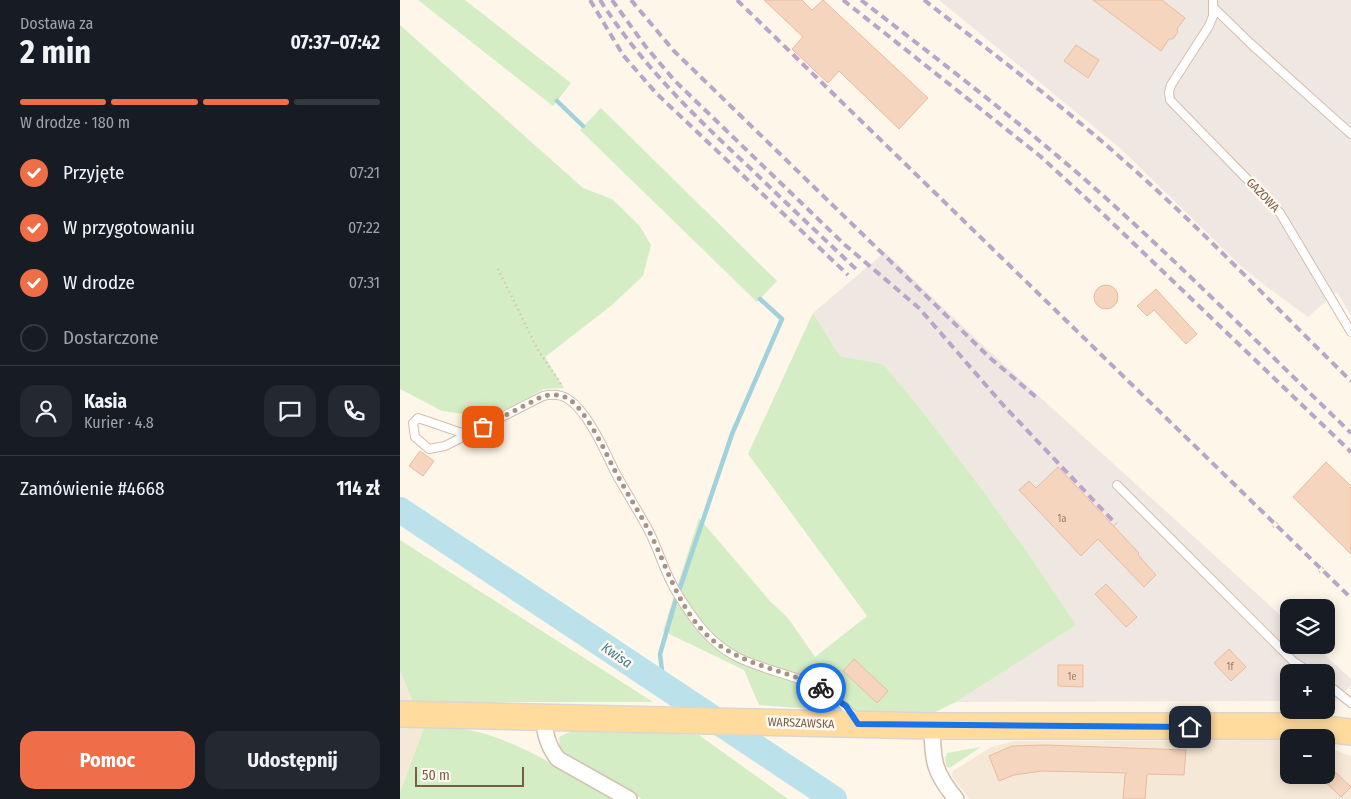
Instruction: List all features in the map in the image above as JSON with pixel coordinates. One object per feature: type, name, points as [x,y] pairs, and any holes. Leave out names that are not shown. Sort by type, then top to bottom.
[{"type":"main road","name":"WARSZAWSKA","points":[[400,714],[932,726],[1301,726],[1351,732]]},
{"type":"street","points":[[553,716],[546,740],[558,759],[629,799]]},
{"type":"street","points":[[932,726],[932,750],[935,767],[956,799]]},
{"type":"lane","name":"GAZOWA","points":[[1213,4],[1209,26],[1171,85],[1169,92],[1170,100],[1280,213],[1351,332]]},
{"type":"lane","points":[[1213,4],[1250,43],[1351,134]]},
{"type":"lane","points":[[468,435],[418,418],[413,422],[415,437],[428,448],[445,446],[468,435],[543,396],[560,395],[574,404],[598,437],[650,532],[674,588],[701,629],[714,641],[739,658],[797,677],[822,688],[846,706],[854,724]]},
{"type":"lane","points":[[1117,485],[1297,664]]},
{"type":"lane","points":[[1335,690],[1351,703]]},
{"type":"path","points":[[498,269],[538,350],[574,404]]},
{"type":"path","points":[[1273,527],[1278,522]]},
{"type":"path","points":[[1319,572],[1324,567]]},
{"type":"shaded area","points":[[939,0],[1351,0],[1351,316],[1337,292],[1308,317],[1267,287],[1242,267],[1121,149]]},
{"type":"shaded area","points":[[885,252],[977,340],[1280,615],[1280,654],[1324,654],[1335,664],[1280,664],[1280,701],[956,702],[1075,625],[1030,556],[916,403],[883,364],[840,356],[813,313]]},
{"type":"shaded area","points":[[1335,664],[1351,679],[1351,685],[1336,701]]},
{"type":"shaded area","points":[[400,671],[424,728],[400,792]]},
{"type":"shaded area","points":[[1280,740],[1280,784],[1335,784],[1335,750],[1351,756],[1351,799],[969,799],[952,776],[953,771],[991,747],[1014,741]]},
{"type":"green space","points":[[418,0],[465,0],[571,83],[553,106]]},
{"type":"green space","points":[[400,25],[583,188],[612,199],[639,225],[651,245],[643,276],[612,305],[545,357],[564,388],[543,389],[511,408],[479,416],[442,411],[400,389]]},
{"type":"green space","points":[[601,108],[777,281],[757,302],[580,130]]},
{"type":"green space","points":[[813,313],[840,356],[883,364],[916,403],[981,488],[1030,556],[1076,625],[956,702],[933,713],[877,714],[759,705],[744,670],[663,631],[699,518],[770,601],[788,618],[815,657],[867,616],[748,454]],"holes":[[[843,671],[888,691],[877,703]]]},
{"type":"green space","points":[[400,540],[653,702],[413,702],[400,671]]},
{"type":"green space","points":[[424,728],[462,729],[500,739],[540,757],[614,799],[400,799],[400,792]]},
{"type":"green space","points":[[574,730],[699,735],[788,799],[642,799],[571,760],[560,749],[559,737]]},
{"type":"green space","points":[[981,747],[951,767],[946,766],[945,758],[947,753]]},
{"type":"building","points":[[764,0],[802,0],[812,10],[823,0],[928,98],[899,129],[839,71],[828,83],[792,49],[803,37]]},
{"type":"building","points":[[1093,0],[1162,0],[1185,18],[1173,39],[1169,39],[1161,51]]},
{"type":"building","points":[[1076,45],[1099,60],[1088,78],[1064,61]]},
{"type":"building","points":[[1106,285],[1111,286],[1117,292],[1117,302],[1111,308],[1106,309],[1101,308],[1095,302],[1094,297],[1095,292],[1101,286]]},
{"type":"building","points":[[1156,289],[1197,334],[1186,344],[1154,310],[1147,316],[1137,306]]},
{"type":"building","points":[[420,451],[434,461],[423,476],[409,466]]},
{"type":"building","points":[[1326,462],[1351,486],[1351,554],[1293,497]]},
{"type":"building","points":[[1058,467],[1139,553],[1138,555],[1156,575],[1144,587],[1098,539],[1081,556],[1019,490],[1029,481],[1036,488]]},
{"type":"building","points":[[1106,584],[1137,617],[1126,627],[1095,594]]},
{"type":"building","points":[[1229,649],[1246,667],[1231,681],[1214,663]]},
{"type":"building","points":[[854,659],[888,691],[877,703],[843,671]]},
{"type":"building","points":[[1058,665],[1083,665],[1083,687],[1058,686]]},
{"type":"building","points":[[1044,745],[1186,750],[1184,775],[1147,774],[1145,799],[1123,799],[1125,775],[1127,773],[1042,771],[1014,775],[999,781],[989,756],[1012,746]]},
{"type":"building","points":[[1335,772],[1351,787],[1341,797],[1327,784],[1335,784]]},
{"type":"waterway","points":[[557,101],[583,126]]},
{"type":"waterway","points":[[680,588],[732,434],[782,319],[760,299]]},
{"type":"waterway","name":"Kwisa","points":[[400,510],[834,799]]},
{"type":"waterway","points":[[664,687],[660,654],[676,599]]},
{"type":"railway","points":[[590,0],[623,55],[656,93],[848,275]]},
{"type":"railway","points":[[600,0],[633,46],[688,109],[857,270]]},
{"type":"railway","points":[[612,0],[646,47],[675,81],[845,245],[919,308],[1004,406],[1116,524]]},
{"type":"railway","points":[[631,0],[674,51],[989,357],[1036,397]]},
{"type":"railway","points":[[737,0],[1351,598]]},
{"type":"railway","points":[[843,0],[1040,156],[1100,211],[1351,452]]},
{"type":"railway","points":[[861,0],[1017,123],[1108,200],[1200,286],[1351,433]]},
{"type":"railway","points":[[924,0],[1049,98],[1122,159],[1210,240],[1351,381]]},
{"type":"way so far","points":[[483,427],[543,396],[552,394],[568,399],[574,404],[598,437],[616,474],[650,532],[674,588],[701,629],[727,651],[739,658],[797,677],[821,688]]},
{"type":"route","points":[[821,688],[846,706],[858,724],[1190,727]]}]
